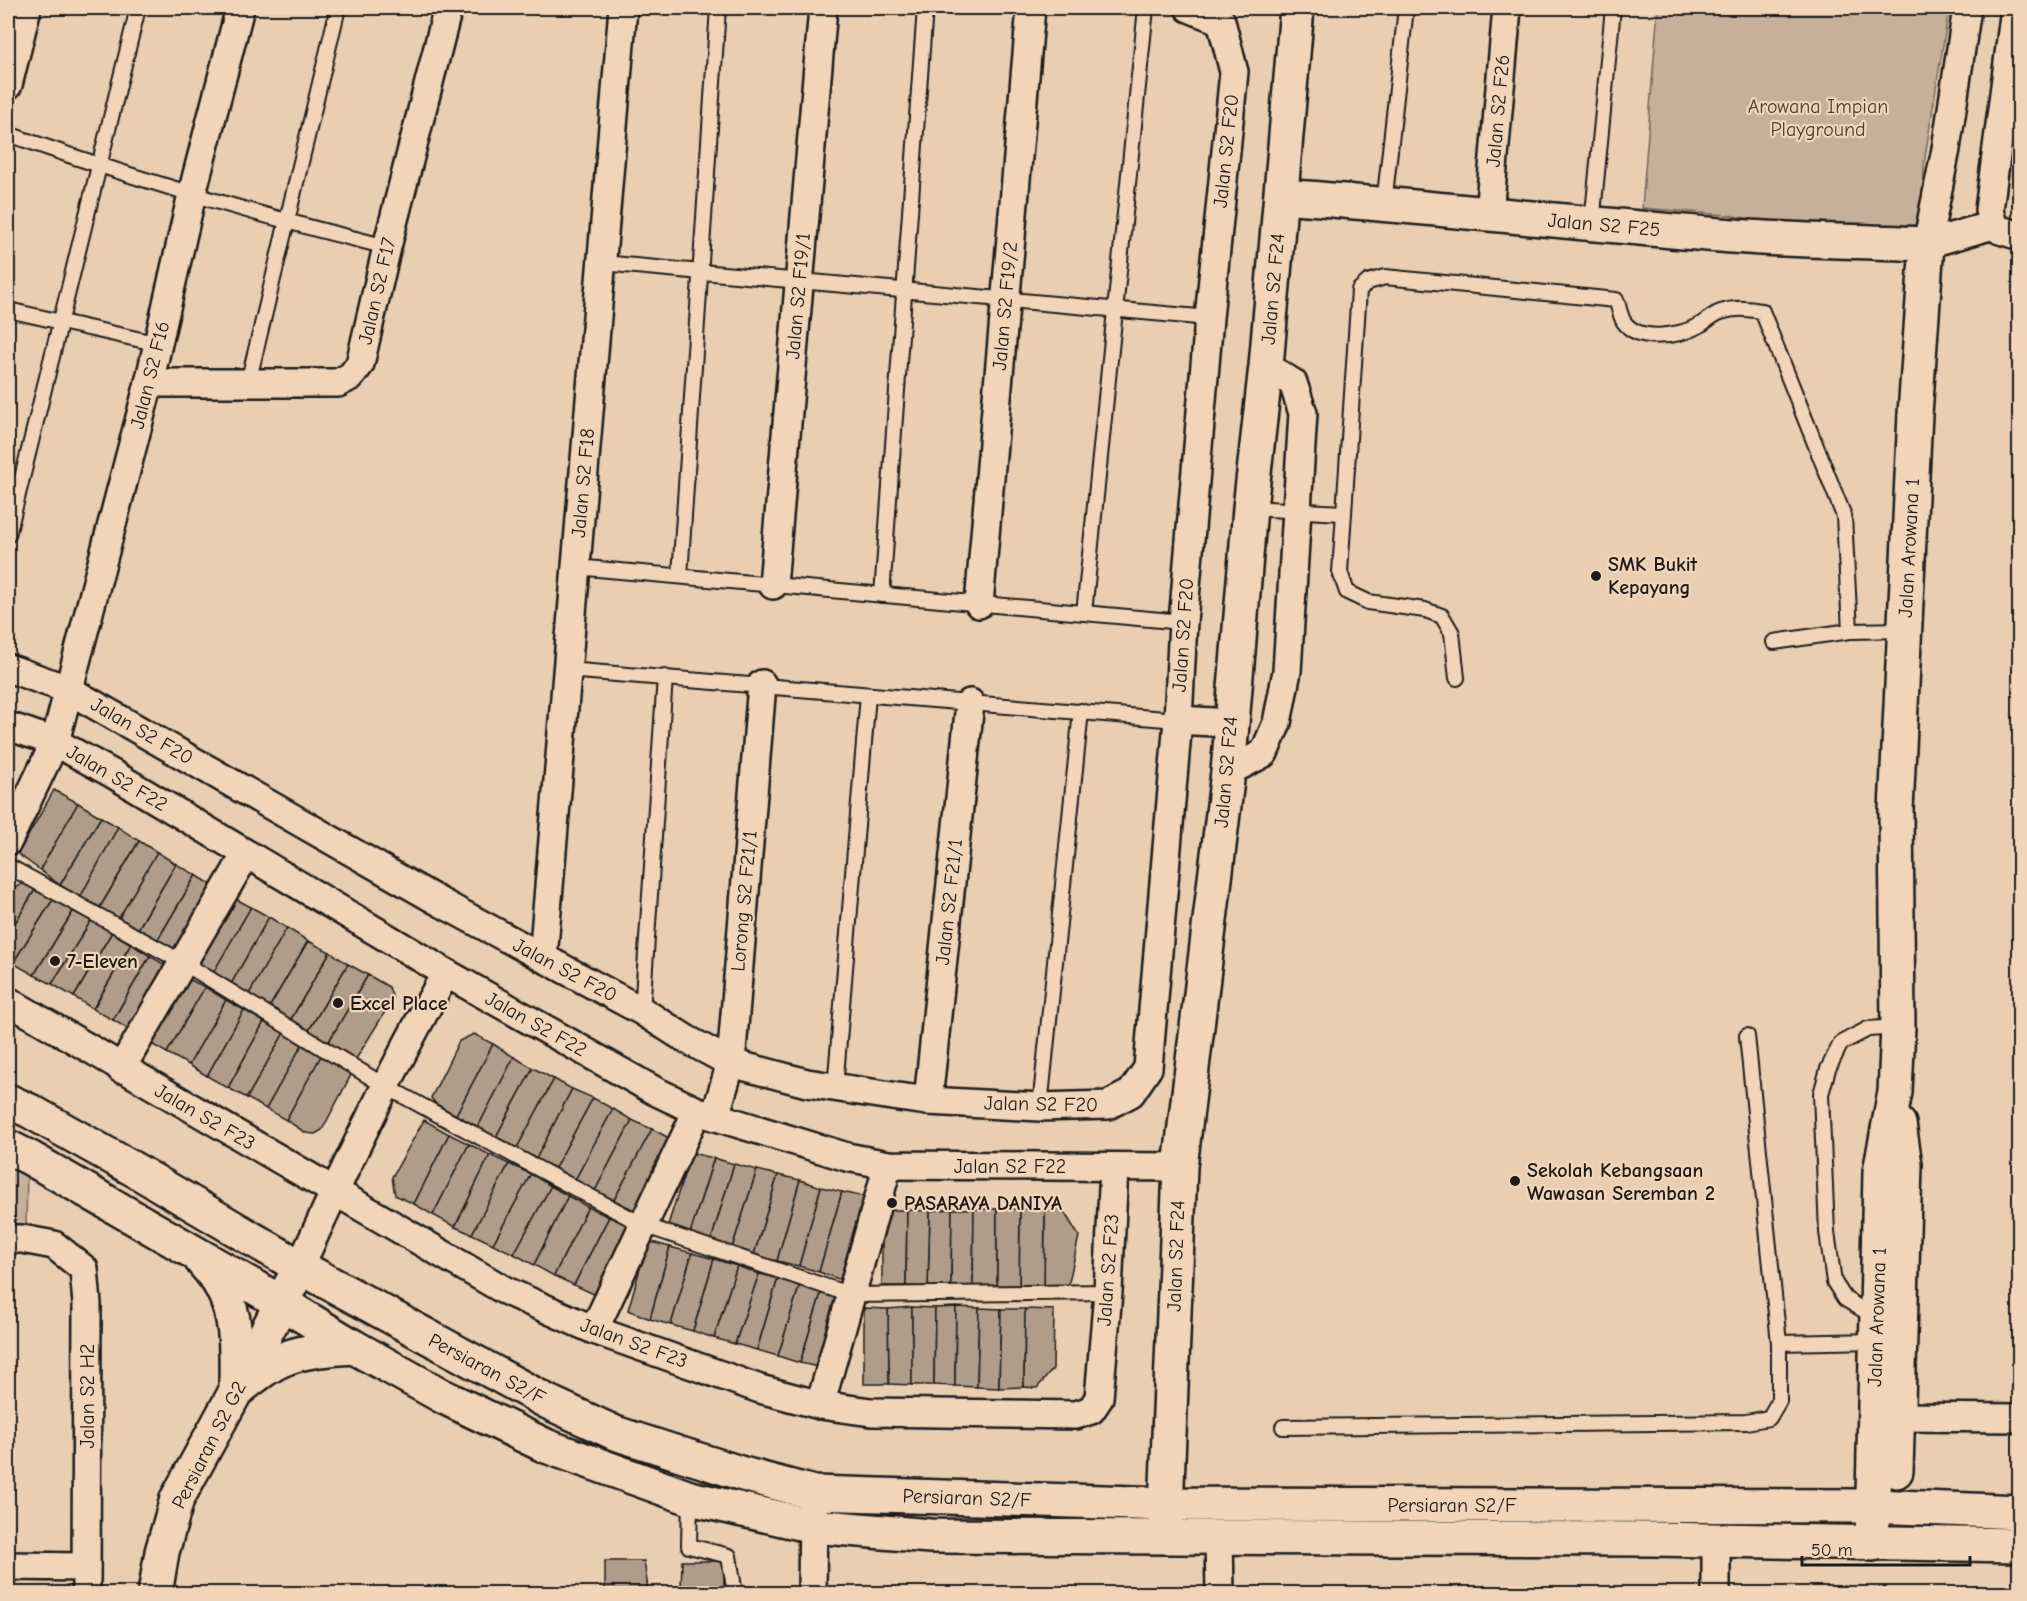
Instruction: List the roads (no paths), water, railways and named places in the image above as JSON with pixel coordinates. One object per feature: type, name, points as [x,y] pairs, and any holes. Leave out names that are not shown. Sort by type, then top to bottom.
[{"type":"main road","name":"Jalan S2 F24","points":[[1164,1538],[1180,1167],[1228,772],[1250,508],[1266,366],[1297,8]]},
{"type":"main road","name":"Jalan S2 F25","points":[[1281,196],[1736,236],[1927,244]]},
{"type":"main road","name":"Jalan Arowana 1","points":[[1884,1544],[1884,1334],[1905,1165],[1895,1092],[1898,1027],[1896,810],[1915,414],[1927,244]]},
{"type":"main road","name":"Persiaran S2/F","points":[[8,1101],[135,1170],[300,1267],[510,1382],[615,1433],[743,1474],[814,1493],[1167,1504],[1884,1507],[2019,1512]]},
{"type":"main road","name":"Persiaran S2/F","points":[[8,1147],[282,1303],[354,1347],[444,1397],[546,1446],[690,1498],[813,1526],[930,1536],[1716,1540],[2019,1545]]},
{"type":"main road","points":[[199,1256],[221,1285],[229,1302],[236,1346],[236,1391]]},
{"type":"main road","name":"Persiaran S2 G2","points":[[156,1593],[162,1552],[177,1498],[300,1267]]},
{"type":"main road","name":"Jalan Arowana 1","points":[[1884,1334],[1898,1417],[1884,1507]]},
{"type":"main road","points":[[236,1391],[277,1362],[294,1355],[354,1347]]},
{"type":"street","points":[[8,85],[27,8]]},
{"type":"street","name":"Jalan S2 F16","points":[[8,841],[55,742],[159,344],[192,194],[240,8]]},
{"type":"street","name":"Jalan S2 F17","points":[[149,383],[338,383],[351,376],[360,364],[448,8]]},
{"type":"street","name":"Jalan S2 F18","points":[[543,958],[623,8]]},
{"type":"street","name":"Jalan S2 F19/1","points":[[773,585],[823,8]]},
{"type":"street","name":"Jalan S2 F19/2","points":[[979,604],[1031,8]]},
{"type":"street","name":"Jalan S2 F20","points":[[8,668],[68,689],[438,901],[642,1011],[686,1039],[731,1063],[807,1083],[928,1101],[1040,1107],[1108,1105],[1131,1093],[1148,1068],[1209,318],[1234,72],[1221,21],[1189,8]]},
{"type":"street","name":"Jalan S2 F26","points":[[1489,214],[1507,8]]},
{"type":"street","name":"Jalan Arowana 1","points":[[1927,244],[1946,150],[1967,8]]},
{"type":"street","points":[[2015,8],[1989,210],[1993,225],[2000,230],[2019,236]]},
{"type":"street","points":[[1927,244],[1993,225]]},
{"type":"street","points":[[1228,772],[1264,753],[1277,723],[1287,671],[1303,412],[1293,383],[1266,366]]},
{"type":"street","name":"Lorong S2 F21/1","points":[[594,1330],[643,1226],[731,1063],[762,684]]},
{"type":"street","name":"Jalan S2 F21/1","points":[[928,1101],[970,704]]},
{"type":"street","points":[[1178,720],[1231,723]]},
{"type":"street","name":"Jalan S2 F22","points":[[8,726],[55,742],[113,774],[446,973],[655,1091],[706,1113],[847,1157],[888,1166],[1180,1167]]},
{"type":"street","points":[[121,1069],[246,854]]},
{"type":"street","points":[[300,1267],[333,1192],[385,1086],[446,973]]},
{"type":"street","name":"Jalan S2 F23","points":[[8,1001],[121,1069],[504,1290],[594,1330],[759,1389],[819,1405],[871,1412],[1076,1415],[1091,1410],[1099,1398],[1108,1292],[1114,1167]]},
{"type":"street","points":[[819,1405],[888,1166]]},
{"type":"street","name":"Jalan S2 H2","points":[[15,1239],[54,1245],[84,1269],[87,1304],[86,1593]]},
{"type":"street","points":[[1898,1417],[2019,1418]]},
{"type":"street","points":[[812,1593],[814,1493]]},
{"type":"street","points":[[1219,1538],[1220,1593]]},
{"type":"street","points":[[1716,1540],[1716,1593]]},
{"type":"street","points":[[8,1566],[86,1567]]},
{"type":"lane","points":[[8,535],[138,8]]},
{"type":"lane","points":[[248,383],[338,8]]},
{"type":"lane","points":[[680,576],[718,8]]},
{"type":"lane","points":[[882,595],[925,8]]},
{"type":"lane","points":[[1084,613],[1146,8]]},
{"type":"lane","points":[[1384,204],[1406,8]]},
{"type":"lane","points":[[1592,224],[1613,8]]},
{"type":"lane","points":[[8,134],[99,166],[192,194],[286,222],[387,248]]},
{"type":"lane","points":[[602,263],[1209,318]]},
{"type":"lane","points":[[1458,678],[1452,633],[1442,616],[1425,610],[1368,602],[1347,592],[1340,572],[1359,290],[1368,282],[1385,277],[1616,300],[1624,322],[1637,332],[1658,336],[1685,332],[1701,325],[1718,312],[1738,307],[1762,311],[1844,516],[1850,631]]},
{"type":"lane","points":[[8,310],[159,344]]},
{"type":"lane","points":[[1250,508],[1343,513]]},
{"type":"lane","points":[[576,567],[1183,622]]},
{"type":"lane","points":[[1774,642],[1850,631],[1905,630]]},
{"type":"lane","points":[[567,670],[762,684],[970,704],[1178,720]]},
{"type":"lane","points":[[642,1011],[665,677]]},
{"type":"lane","points":[[836,1088],[868,695]]},
{"type":"lane","points":[[1040,1107],[1081,711]]},
{"type":"lane","points":[[8,866],[182,962],[385,1086],[643,1226],[851,1295],[1108,1292]]},
{"type":"lane","points":[[1884,1334],[1845,1299],[1833,1282],[1827,1232],[1821,1094],[1828,1069],[1841,1043],[1868,1029],[1898,1027]]},
{"type":"lane","points":[[1283,1427],[1746,1422],[1769,1418],[1779,1401],[1779,1343],[1747,1036]]},
{"type":"lane","points":[[1779,1343],[1884,1334]]},
{"type":"lane","points":[[690,1498],[690,1546],[729,1556],[735,1593]]},
{"type":"place","name":"SMK Bukit Kepayang","points":[[1596,576]]},
{"type":"place","name":"7-Eleven","points":[[55,961]]},
{"type":"place","name":"Excel Place","points":[[338,1003]]},
{"type":"place","name":"Sekolah Kebangsaan Wawasan Seremban 2","points":[[1515,1181]]},
{"type":"place","name":"PASARAYA DANIYA","points":[[892,1203]]},
{"type":"park label","name":"Arowana Impian Playground","points":[[1818,118]]}]
